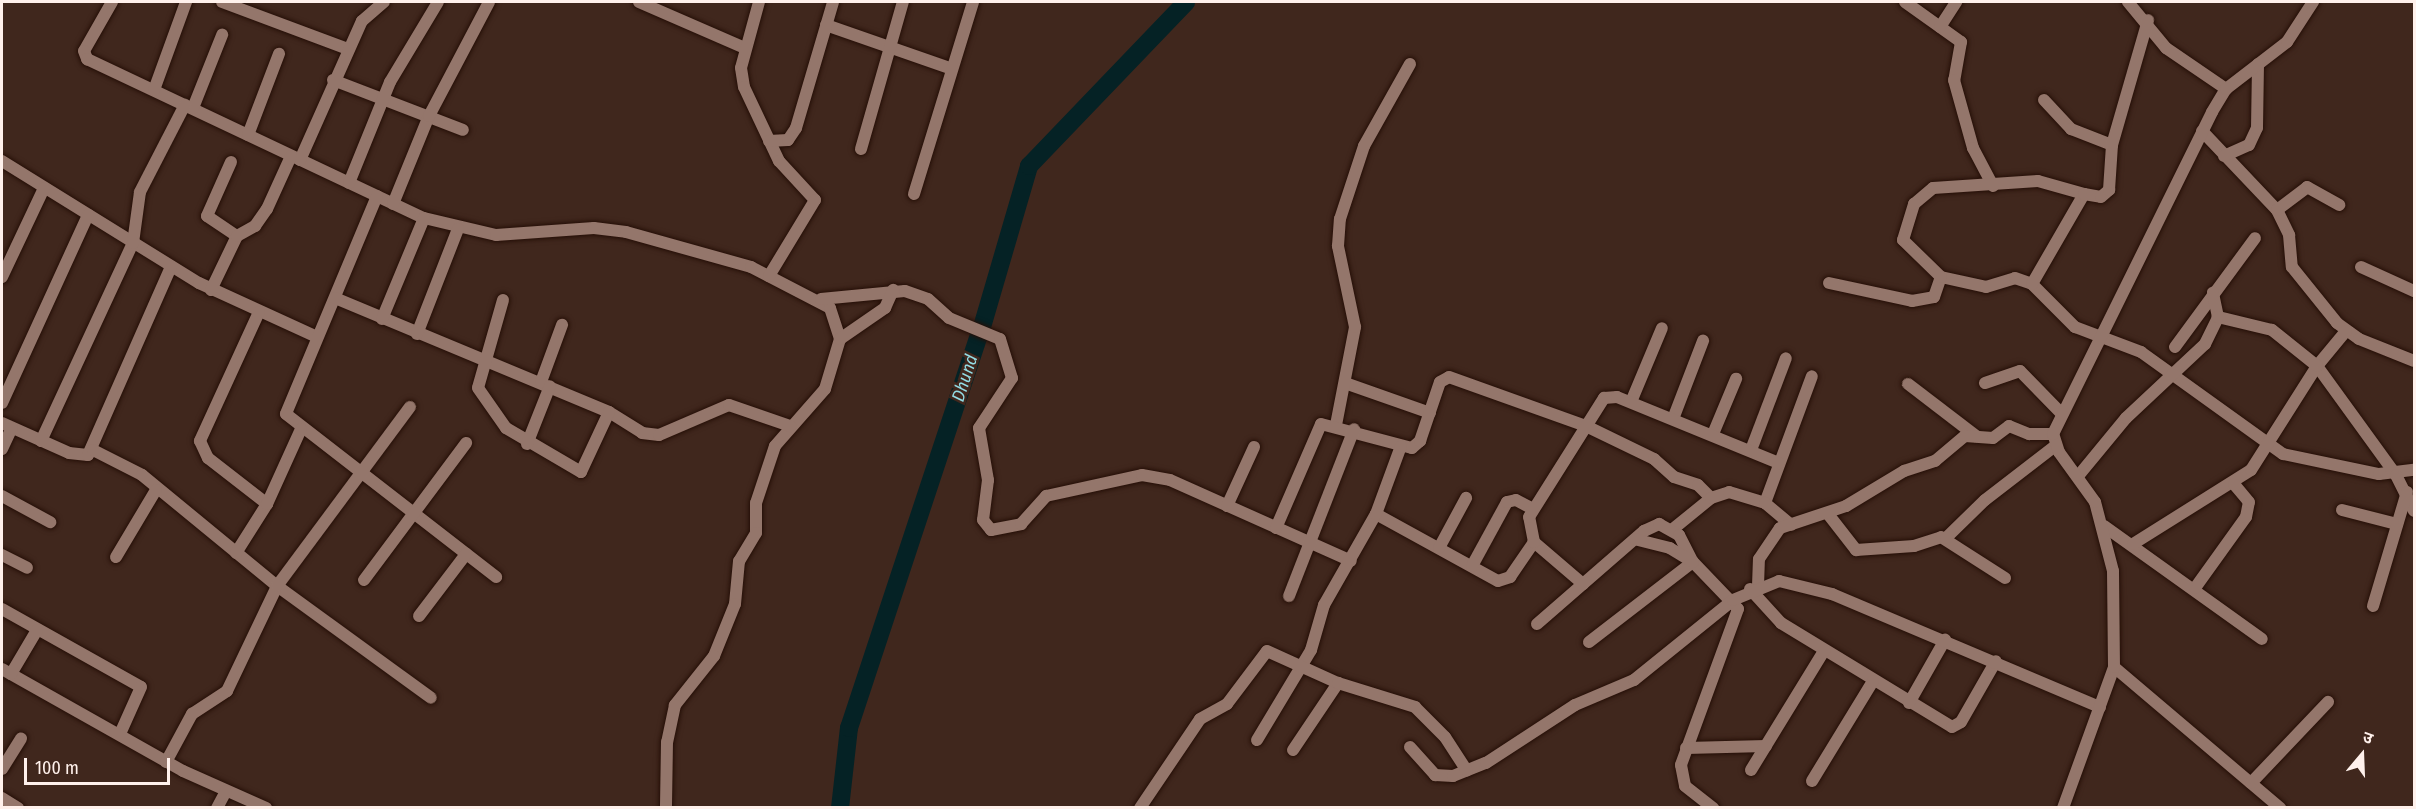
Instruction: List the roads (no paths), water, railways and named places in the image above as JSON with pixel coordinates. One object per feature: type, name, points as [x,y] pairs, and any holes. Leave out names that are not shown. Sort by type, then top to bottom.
[{"type":"street","points":[[112,2],[84,56],[424,218],[458,229],[496,235],[609,229],[770,276],[821,299],[833,314],[840,339],[819,400],[790,426],[770,458],[756,503],[756,533],[739,561],[738,594],[714,656],[675,705],[667,742],[666,807]]},
{"type":"street","points":[[154,90],[186,2]]},
{"type":"street","points":[[222,2],[244,5],[348,49]]},
{"type":"street","points":[[211,290],[237,236],[260,220],[296,158],[369,5],[384,2]]},
{"type":"street","points":[[349,183],[382,99],[438,2]]},
{"type":"street","points":[[393,204],[429,116],[489,2]]},
{"type":"street","points":[[639,2],[745,48]]},
{"type":"street","points":[[759,2],[745,48],[741,76],[769,141],[785,169],[809,187],[815,200],[770,276]]},
{"type":"street","points":[[769,141],[788,140],[796,128],[833,2]]},
{"type":"street","points":[[861,148],[903,2]]},
{"type":"street","points":[[914,194],[973,2]]},
{"type":"street","points":[[1905,2],[1961,42],[1954,80],[1973,148],[1993,186]]},
{"type":"street","points":[[1940,27],[1956,2]]},
{"type":"street","points":[[2128,2],[2148,20],[2166,48],[2226,89]]},
{"type":"street","points":[[1828,514],[1851,545],[1863,551],[1946,538],[1985,500],[2054,440],[2061,413],[2102,338],[2202,131],[2226,89],[2287,42],[2313,2]]},
{"type":"street","points":[[2148,20],[2112,145],[2109,190],[2101,197],[2084,194],[2049,182],[1933,188],[1914,204],[1903,240],[1941,277],[1986,287],[2015,278],[2032,284],[2075,327],[2141,352],[2269,447],[2317,465],[2396,476],[2415,470]]},
{"type":"street","points":[[826,25],[952,69]]},
{"type":"street","points":[[41,441],[133,243],[140,192],[189,106],[222,35]]},
{"type":"street","points":[[248,135],[279,54]]},
{"type":"street","points":[[1336,425],[1355,327],[1338,246],[1340,219],[1364,146],[1410,64]]},
{"type":"street","points":[[2224,156],[2249,145],[2257,128],[2258,64]]},
{"type":"street","points":[[333,80],[463,130]]},
{"type":"street","points":[[2044,100],[2071,129],[2112,145]]},
{"type":"street","points":[[2202,131],[2277,210],[2289,235],[2298,278],[2346,331],[2415,361]]},
{"type":"street","points":[[2,161],[211,290],[315,336]]},
{"type":"street","points":[[231,162],[207,216],[237,236]]},
{"type":"street","points":[[2277,210],[2307,187],[2339,205]]},
{"type":"street","points":[[2,277],[44,188]]},
{"type":"street","points":[[2032,284],[2084,194]]},
{"type":"street","points":[[377,196],[335,298],[315,336],[286,414],[301,429],[496,577]]},
{"type":"street","points":[[2,403],[88,215]]},
{"type":"street","points":[[382,319],[424,218]]},
{"type":"street","points":[[417,334],[458,229]]},
{"type":"street","points":[[2175,348],[2196,325],[2213,293],[2255,238]]},
{"type":"street","points":[[2,449],[7,426],[81,456],[93,450],[171,267]]},
{"type":"street","points":[[2361,267],[2415,291]]},
{"type":"street","points":[[1829,283],[1921,302],[1934,297],[1941,277]]},
{"type":"street","points":[[821,299],[893,290],[918,295],[949,318],[991,332],[1005,348],[1012,378],[979,428],[988,480],[985,526],[1001,530],[1020,524],[1046,496],[1142,475],[1170,480],[1351,561]]},
{"type":"street","points":[[840,339],[885,308],[893,290]]},
{"type":"street","points":[[2079,475],[2126,418],[2174,376],[2205,344],[2218,317],[2213,293]]},
{"type":"street","points":[[335,298],[417,334],[545,384],[609,412],[651,436],[729,405],[790,426]]},
{"type":"street","points":[[503,300],[482,359],[481,394],[506,428],[527,444],[581,472],[609,412]]},
{"type":"street","points":[[259,312],[200,441],[208,458],[267,504]]},
{"type":"street","points":[[2218,317],[2272,330],[2317,366],[2407,492],[2414,509]]},
{"type":"street","points":[[527,444],[562,325]]},
{"type":"street","points":[[1631,402],[1662,328]]},
{"type":"street","points":[[2133,544],[2234,484],[2269,447],[2317,366],[2346,331]]},
{"type":"street","points":[[1673,419],[1703,341]]},
{"type":"street","points":[[1751,450],[1786,358]]},
{"type":"street","points":[[1985,383],[2020,371],[2061,413]]},
{"type":"street","points":[[1765,503],[1812,376]]},
{"type":"street","points":[[1276,528],[1317,428],[1336,425],[1401,446],[1417,446],[1440,382],[1449,377],[1586,426],[1654,459],[1674,477],[1698,485],[1711,498]]},
{"type":"street","points":[[1713,434],[1736,379]]},
{"type":"street","points":[[1345,383],[1430,413]]},
{"type":"street","points":[[1908,384],[1976,436]]},
{"type":"street","points":[[1583,584],[1534,542],[1529,525],[1533,509],[1604,398],[1631,402],[1779,463]]},
{"type":"street","points":[[166,762],[192,714],[227,691],[277,586],[410,407]]},
{"type":"street","points":[[1996,661],[1957,726],[1945,725],[1824,651],[1768,613],[1754,582],[1773,532],[1828,514],[1904,471],[1935,461],[1965,436],[1993,438],[2009,426],[2054,440],[2079,475],[2104,526],[2113,571],[2114,667],[2063,807]]},
{"type":"street","points":[[236,553],[267,504],[301,429]]},
{"type":"street","points":[[1289,596],[1312,545],[1354,429]]},
{"type":"street","points":[[364,580],[466,443]]},
{"type":"street","points":[[1257,740],[1303,666],[1313,645],[1324,605],[1376,514],[1401,446]]},
{"type":"street","points":[[1227,506],[1254,447]]},
{"type":"street","points":[[93,450],[134,470],[277,586],[431,698]]},
{"type":"street","points":[[2195,588],[2246,517],[2248,502],[2234,484]]},
{"type":"street","points":[[116,557],[156,490]]},
{"type":"street","points":[[1673,530],[1711,498],[1729,492],[1765,503],[1791,525]]},
{"type":"street","points":[[2373,606],[2407,492]]},
{"type":"street","points":[[2,496],[50,522]]},
{"type":"street","points":[[1439,548],[1466,498]]},
{"type":"street","points":[[1472,566],[1507,502],[1516,500],[1533,509]]},
{"type":"street","points":[[2342,510],[2397,525]]},
{"type":"street","points":[[1376,514],[1472,566],[1505,580],[1534,542]]},
{"type":"street","points":[[1536,624],[1635,539],[1659,524],[1673,530],[1693,562]]},
{"type":"street","points":[[2104,526],[2195,588],[2262,639]]},
{"type":"street","points":[[1946,538],[2005,578]]},
{"type":"street","points":[[1635,539],[1670,548],[1693,562],[1729,596],[1736,626],[1686,748],[1681,778],[1713,807]]},
{"type":"street","points":[[419,616],[466,554]]},
{"type":"street","points":[[2,555],[27,568]]},
{"type":"street","points":[[1589,642],[1693,562]]},
{"type":"street","points":[[1410,747],[1435,776],[1467,771],[1503,755],[1575,705],[1622,688],[1729,596],[1754,582],[1779,581],[1805,585],[1996,661],[2100,707]]},
{"type":"street","points":[[2,609],[141,687],[120,734]]},
{"type":"street","points":[[37,630],[6,671],[166,762],[226,791],[266,807]]},
{"type":"street","points":[[1909,703],[1945,640]]},
{"type":"street","points":[[1751,770],[1824,651]]},
{"type":"street","points":[[1140,807],[1192,728],[1227,704],[1260,657],[1275,652],[1338,683],[1415,707],[1445,737],[1467,771]]},
{"type":"street","points":[[2114,667],[2280,807]]},
{"type":"street","points":[[1812,781],[1873,681]]},
{"type":"street","points":[[1293,750],[1338,683]]},
{"type":"street","points":[[2251,783],[2328,702]]},
{"type":"street","points":[[2,769],[21,738]]},
{"type":"street","points":[[1686,748],[1766,746]]},
{"type":"street","points":[[217,807],[226,791]]},
{"type":"street","points":[[2,798],[18,807]]},
{"type":"waterway","name":"Dhund","points":[[840,808],[849,728],[982,327],[1029,166],[1186,2]]}]
